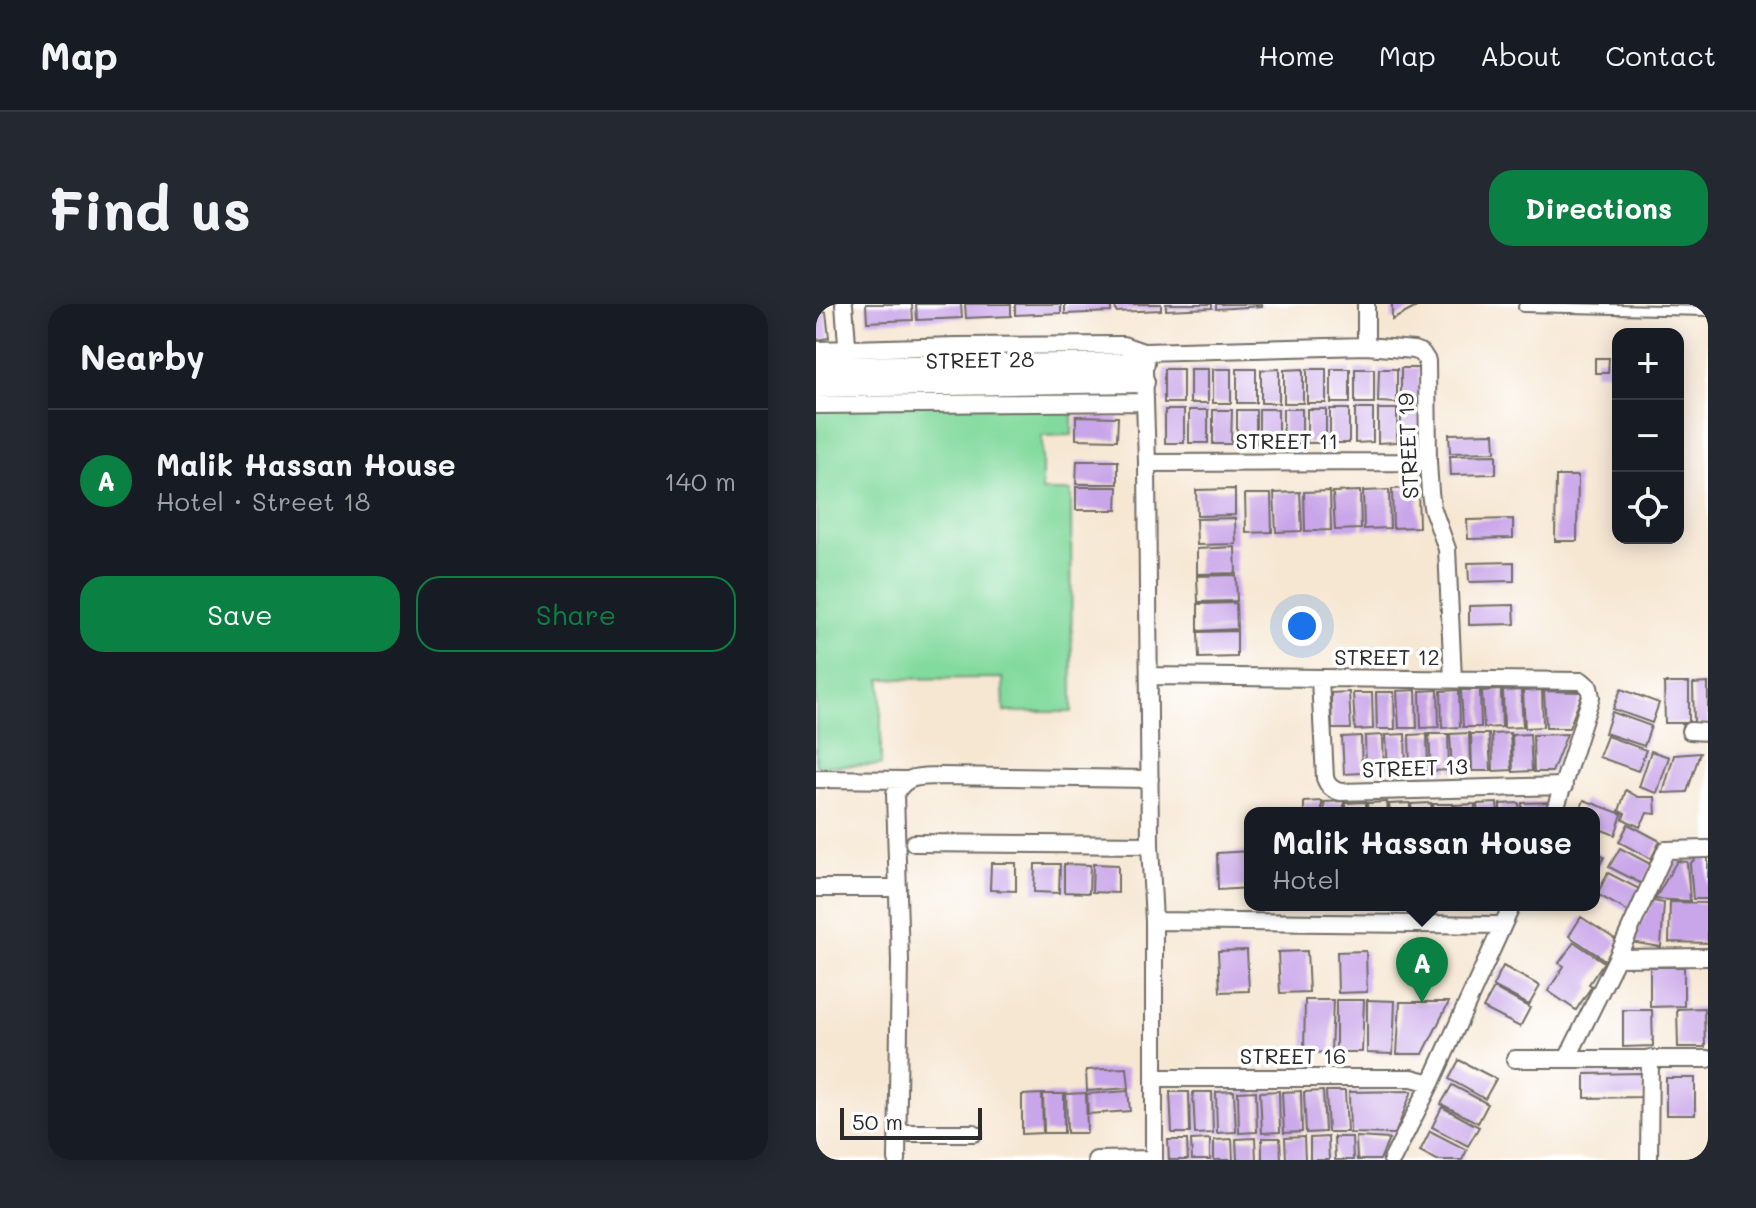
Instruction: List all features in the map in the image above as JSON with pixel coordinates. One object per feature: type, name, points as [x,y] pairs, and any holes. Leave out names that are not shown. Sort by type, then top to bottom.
[{"type":"street","points":[[844,304],[848,358]]},
{"type":"street","points":[[816,405],[1144,375],[1366,346],[1366,304]]},
{"type":"street","name":"STREET 19","points":[[1366,346],[1414,350],[1422,353],[1427,361],[1428,462],[1432,507],[1447,549],[1453,679]]},
{"type":"street","points":[[816,350],[848,358],[1144,375]]},
{"type":"street","points":[[816,367],[848,358]]},
{"type":"street","points":[[1096,1160],[1154,1160],[1154,921],[1150,845],[1144,375]]},
{"type":"street","name":"STREET 28","points":[[816,387],[1144,375]]},
{"type":"street","name":"STREET 11","points":[[1147,463],[1428,462]]},
{"type":"street","name":"STREET 12","points":[[1149,676],[1578,680],[1589,687],[1591,697],[1564,786]]},
{"type":"street","name":"STREET 13","points":[[1320,679],[1325,778],[1334,790],[1564,786]]},
{"type":"street","points":[[1690,731],[1708,732]]},
{"type":"street","points":[[816,779],[906,780],[940,776],[1150,779]]},
{"type":"street","points":[[897,1160],[900,961],[895,794],[906,780]]},
{"type":"street","points":[[1556,807],[1564,786]]},
{"type":"street","points":[[914,843],[1150,845]]},
{"type":"street","points":[[1568,1057],[1666,850],[1708,849]]},
{"type":"street","points":[[816,888],[898,888]]},
{"type":"street","points":[[1392,1160],[1431,1083],[1509,911]]},
{"type":"street","points":[[1154,921],[1503,925]]},
{"type":"street","points":[[1617,958],[1708,957]]},
{"type":"street","points":[[1649,1160],[1650,1058]]},
{"type":"street","points":[[1515,1059],[1708,1059]]},
{"type":"street","name":"STREET 16","points":[[1154,1078],[1412,1078],[1431,1083]]},
{"type":"street","points":[[897,1133],[974,1133]]},
{"type":"lane","points":[[1523,307],[1708,311]]},
{"type":"green space","points":[[1072,397],[1072,435],[1042,436],[1042,491],[1071,491],[1072,712],[1004,712],[1003,678],[881,679],[881,765],[816,766],[816,401]]},
{"type":"building","points":[[866,304],[912,304],[913,320],[867,322]]},
{"type":"building","points":[[916,304],[961,304],[962,318],[917,320]]},
{"type":"building","points":[[965,304],[1011,304],[1011,316],[966,318]]},
{"type":"building","points":[[1015,304],[1061,304],[1061,313],[1015,315]]},
{"type":"building","points":[[1065,304],[1111,304],[1111,312],[1065,314]]},
{"type":"building","points":[[1115,304],[1161,304],[1161,310],[1116,312]]},
{"type":"building","points":[[1166,304],[1212,304],[1212,308],[1166,310]]},
{"type":"building","points":[[1216,304],[1262,304],[1262,306],[1216,309]]},
{"type":"building","points":[[1392,304],[1422,304],[1392,320]]},
{"type":"building","points":[[826,312],[829,338],[816,340],[816,313]]},
{"type":"building","points":[[1595,358],[1609,358],[1608,373],[1595,373]]},
{"type":"building","points":[[1401,368],[1419,368],[1419,402],[1401,402]]},
{"type":"building","points":[[1164,369],[1183,369],[1183,403],[1164,403]]},
{"type":"building","points":[[1190,369],[1208,369],[1208,403],[1190,403]]},
{"type":"building","points":[[1213,369],[1231,369],[1231,403],[1213,403]]},
{"type":"building","points":[[1237,369],[1256,369],[1256,403],[1237,403]]},
{"type":"building","points":[[1279,369],[1279,403],[1261,403],[1261,370]]},
{"type":"building","points":[[1303,369],[1303,403],[1284,403],[1284,370]]},
{"type":"building","points":[[1307,369],[1326,369],[1326,403],[1307,403]]},
{"type":"building","points":[[1331,369],[1350,369],[1350,403],[1331,403]]},
{"type":"building","points":[[1355,369],[1374,369],[1374,403],[1355,403]]},
{"type":"building","points":[[1379,369],[1397,369],[1397,403],[1378,402]]},
{"type":"building","points":[[1401,408],[1420,408],[1420,441],[1401,442]]},
{"type":"building","points":[[1259,409],[1278,409],[1278,443],[1259,443]]},
{"type":"building","points":[[1283,409],[1302,409],[1302,443],[1283,443]]},
{"type":"building","points":[[1307,409],[1326,409],[1326,443],[1307,443]]},
{"type":"building","points":[[1330,409],[1349,409],[1349,443],[1330,443]]},
{"type":"building","points":[[1355,409],[1373,409],[1373,442],[1355,443]]},
{"type":"building","points":[[1378,409],[1397,409],[1397,442],[1378,443]]},
{"type":"building","points":[[1165,410],[1184,410],[1184,443],[1165,443]]},
{"type":"building","points":[[1189,410],[1208,410],[1208,443],[1189,443]]},
{"type":"building","points":[[1213,410],[1232,410],[1231,444],[1213,444]]},
{"type":"building","points":[[1237,410],[1256,410],[1256,444],[1237,443]]},
{"type":"building","points":[[1076,416],[1118,417],[1117,440],[1076,439]]},
{"type":"building","points":[[1494,433],[1495,452],[1450,453],[1449,434]]},
{"type":"building","points":[[1496,455],[1496,474],[1451,475],[1450,456]]},
{"type":"building","points":[[1077,461],[1118,461],[1118,484],[1076,484]]},
{"type":"building","points":[[1556,476],[1578,476],[1577,541],[1555,541]]},
{"type":"building","points":[[1076,487],[1118,487],[1117,510],[1076,510]]},
{"type":"building","points":[[1418,488],[1419,527],[1393,528],[1392,489]]},
{"type":"building","points":[[1235,489],[1235,515],[1197,516],[1196,490]]},
{"type":"building","points":[[1389,490],[1390,528],[1364,529],[1363,491]]},
{"type":"building","points":[[1330,491],[1331,530],[1305,531],[1304,492]]},
{"type":"building","points":[[1360,491],[1361,529],[1335,530],[1333,492]]},
{"type":"building","points":[[1300,492],[1302,531],[1276,532],[1274,493]]},
{"type":"building","points":[[1245,494],[1271,494],[1272,532],[1246,533]]},
{"type":"building","points":[[1235,518],[1236,544],[1197,545],[1196,519]]},
{"type":"building","points":[[1513,519],[1513,538],[1468,539],[1467,520]]},
{"type":"building","points":[[1235,547],[1236,573],[1197,574],[1197,549]]},
{"type":"building","points":[[1514,562],[1514,581],[1469,582],[1468,563]]},
{"type":"building","points":[[1236,575],[1237,601],[1198,602],[1197,576]]},
{"type":"building","points":[[1236,603],[1237,629],[1198,631],[1198,604]]},
{"type":"building","points":[[1514,605],[1515,624],[1469,625],[1469,606]]},
{"type":"building","points":[[1237,631],[1237,657],[1199,658],[1198,632]]},
{"type":"building","points":[[1664,683],[1689,683],[1689,723],[1665,723]]},
{"type":"building","points":[[1708,683],[1708,724],[1694,724],[1693,684]]},
{"type":"building","points":[[1621,689],[1659,703],[1652,723],[1613,709]]},
{"type":"building","points":[[1416,690],[1417,728],[1399,728],[1397,691]]},
{"type":"building","points":[[1438,690],[1439,727],[1421,728],[1420,691]]},
{"type":"building","points":[[1459,690],[1460,727],[1442,728],[1441,691]]},
{"type":"building","points":[[1461,690],[1480,690],[1481,727],[1463,727]]},
{"type":"building","points":[[1501,690],[1502,727],[1484,728],[1482,691]]},
{"type":"building","points":[[1521,690],[1523,727],[1504,728],[1503,691]]},
{"type":"building","points":[[1542,690],[1543,727],[1525,728],[1523,691]]},
{"type":"building","points":[[1544,691],[1583,692],[1569,728],[1546,728]]},
{"type":"building","points":[[1349,692],[1351,729],[1332,729],[1331,693]]},
{"type":"building","points":[[1376,692],[1394,692],[1395,729],[1377,729]]},
{"type":"building","points":[[1353,693],[1372,693],[1373,729],[1355,730]]},
{"type":"building","points":[[1612,712],[1651,726],[1644,746],[1605,733]]},
{"type":"building","points":[[1469,733],[1470,770],[1452,771],[1450,734]]},
{"type":"building","points":[[1510,733],[1512,770],[1493,771],[1492,734]]},
{"type":"building","points":[[1405,734],[1406,771],[1388,772],[1386,735]]},
{"type":"building","points":[[1427,734],[1428,771],[1410,771],[1409,735]]},
{"type":"building","points":[[1429,734],[1448,734],[1449,770],[1431,771]]},
{"type":"building","points":[[1471,734],[1489,734],[1491,771],[1472,771]]},
{"type":"building","points":[[1530,734],[1532,771],[1513,772],[1512,735]]},
{"type":"building","points":[[1567,734],[1552,772],[1534,772],[1533,735]]},
{"type":"building","points":[[1383,735],[1384,772],[1366,773],[1365,736]]},
{"type":"building","points":[[1361,736],[1362,773],[1344,774],[1342,737]]},
{"type":"building","points":[[1607,736],[1646,750],[1638,771],[1599,757]]},
{"type":"building","points":[[1651,751],[1669,757],[1657,793],[1639,787]]},
{"type":"building","points":[[1700,753],[1687,792],[1663,793],[1674,755]]},
{"type":"building","points":[[1626,790],[1638,797],[1655,797],[1656,814],[1647,813],[1640,827],[1623,819],[1625,813],[1619,811]]},
{"type":"building","points":[[1584,800],[1622,814],[1615,835],[1600,829],[1600,807],[1581,807]]},
{"type":"building","points":[[1322,801],[1322,807],[1304,807],[1304,802]]},
{"type":"building","points":[[1344,801],[1344,807],[1324,807],[1324,802]]},
{"type":"building","points":[[1366,802],[1366,807],[1346,807],[1346,803]]},
{"type":"building","points":[[1387,802],[1387,807],[1367,807],[1367,803]]},
{"type":"building","points":[[1552,802],[1550,807],[1522,807],[1522,803]]},
{"type":"building","points":[[1410,803],[1410,807],[1389,807],[1389,804]]},
{"type":"building","points":[[1431,803],[1431,807],[1411,807],[1411,804]]},
{"type":"building","points":[[1497,803],[1497,807],[1477,807],[1477,804]]},
{"type":"building","points":[[1519,803],[1519,807],[1500,807],[1500,804]]},
{"type":"building","points":[[1433,804],[1453,804],[1453,807],[1433,807]]},
{"type":"building","points":[[1475,804],[1475,807],[1455,807]]},
{"type":"building","points":[[1628,824],[1660,841],[1651,859],[1619,842]]},
{"type":"building","points":[[1620,848],[1652,865],[1642,884],[1609,867]]},
{"type":"building","points":[[1244,851],[1244,888],[1218,890],[1217,853]]},
{"type":"building","points":[[1697,857],[1708,858],[1708,899],[1693,899],[1690,864]]},
{"type":"building","points":[[1677,861],[1687,862],[1690,901],[1655,899]]},
{"type":"building","points":[[991,863],[1016,863],[1016,891],[990,890]]},
{"type":"building","points":[[1035,864],[1060,864],[1059,893],[1034,892]]},
{"type":"building","points":[[1064,864],[1090,865],[1089,893],[1064,892]]},
{"type":"building","points":[[1093,864],[1118,865],[1118,893],[1092,892]]},
{"type":"building","points":[[1608,873],[1643,891],[1631,913],[1600,896],[1600,888]]},
{"type":"building","points":[[1653,901],[1664,903],[1661,947],[1631,942]]},
{"type":"building","points":[[1670,902],[1708,903],[1708,943],[1669,942]]},
{"type":"building","points":[[1581,917],[1618,941],[1605,960],[1569,936]]},
{"type":"building","points":[[1574,942],[1604,962],[1576,1010],[1548,991],[1564,966],[1559,963]]},
{"type":"building","points":[[1247,950],[1249,991],[1220,992],[1218,951]]},
{"type":"building","points":[[1307,951],[1309,992],[1280,993],[1278,952]]},
{"type":"building","points":[[1366,951],[1367,992],[1338,993],[1337,952]]},
{"type":"building","points":[[1503,966],[1540,986],[1529,1005],[1493,986]]},
{"type":"building","points":[[1650,967],[1684,967],[1684,1006],[1650,1007]]},
{"type":"building","points":[[1494,988],[1530,1008],[1520,1027],[1483,1008]]},
{"type":"building","points":[[1305,1000],[1333,1000],[1331,1053],[1304,1052]]},
{"type":"building","points":[[1336,1000],[1364,1000],[1362,1052],[1336,1052]]},
{"type":"building","points":[[1367,1000],[1395,1001],[1393,1054],[1367,1053]]},
{"type":"building","points":[[1400,1002],[1449,1002],[1423,1054],[1397,1054]]},
{"type":"building","points":[[1704,1008],[1705,1047],[1678,1047],[1677,1009]]},
{"type":"building","points":[[1623,1010],[1652,1010],[1653,1046],[1623,1047]]},
{"type":"building","points":[[1459,1060],[1496,1079],[1485,1099],[1449,1079]]},
{"type":"building","points":[[1127,1068],[1129,1088],[1087,1091],[1086,1070]]},
{"type":"building","points":[[1643,1073],[1643,1097],[1585,1098],[1585,1074]]},
{"type":"building","points":[[1666,1078],[1695,1078],[1695,1115],[1666,1115]]},
{"type":"building","points":[[1452,1085],[1488,1104],[1478,1123],[1441,1104]]},
{"type":"building","points":[[1128,1091],[1130,1111],[1088,1114],[1087,1094]]},
{"type":"building","points":[[1234,1091],[1236,1132],[1217,1133],[1216,1092]]},
{"type":"building","points":[[1256,1091],[1257,1132],[1239,1133],[1238,1092]]},
{"type":"building","points":[[1279,1091],[1280,1132],[1262,1133],[1260,1092]]},
{"type":"building","points":[[1301,1091],[1302,1132],[1284,1133],[1282,1092]]},
{"type":"building","points":[[1323,1091],[1325,1132],[1306,1133],[1304,1092]]},
{"type":"building","points":[[1326,1091],[1345,1091],[1347,1132],[1328,1132]]},
{"type":"building","points":[[1412,1091],[1395,1134],[1350,1133],[1349,1092]]},
{"type":"building","points":[[1170,1092],[1189,1092],[1190,1133],[1172,1133]]},
{"type":"building","points":[[1193,1092],[1212,1092],[1213,1133],[1195,1134]]},
{"type":"building","points":[[1086,1093],[1087,1133],[1067,1133],[1066,1094]]},
{"type":"building","points":[[1042,1094],[1043,1133],[1022,1134],[1022,1095]]},
{"type":"building","points":[[1043,1094],[1064,1094],[1064,1133],[1044,1133]]},
{"type":"building","points":[[1442,1107],[1479,1127],[1468,1146],[1432,1127]]},
{"type":"building","points":[[1430,1131],[1467,1150],[1462,1160],[1437,1160],[1420,1151]]},
{"type":"building","points":[[1304,1137],[1305,1160],[1286,1160],[1285,1138]]},
{"type":"building","points":[[1328,1137],[1329,1160],[1310,1160],[1310,1138]]},
{"type":"building","points":[[1334,1137],[1352,1137],[1353,1160],[1335,1160]]},
{"type":"building","points":[[1356,1137],[1389,1139],[1380,1160],[1357,1160]]},
{"type":"building","points":[[1255,1138],[1256,1160],[1237,1160],[1236,1139]]},
{"type":"building","points":[[1262,1138],[1280,1138],[1281,1160],[1262,1160]]},
{"type":"building","points":[[1210,1139],[1210,1160],[1192,1160],[1191,1140]]},
{"type":"building","points":[[1232,1139],[1233,1160],[1214,1160],[1214,1140]]},
{"type":"building","points":[[1168,1140],[1187,1140],[1188,1160],[1169,1160]]},
{"type":"place","name":"Malik Hassan House","points":[[1422,1003]]}]
